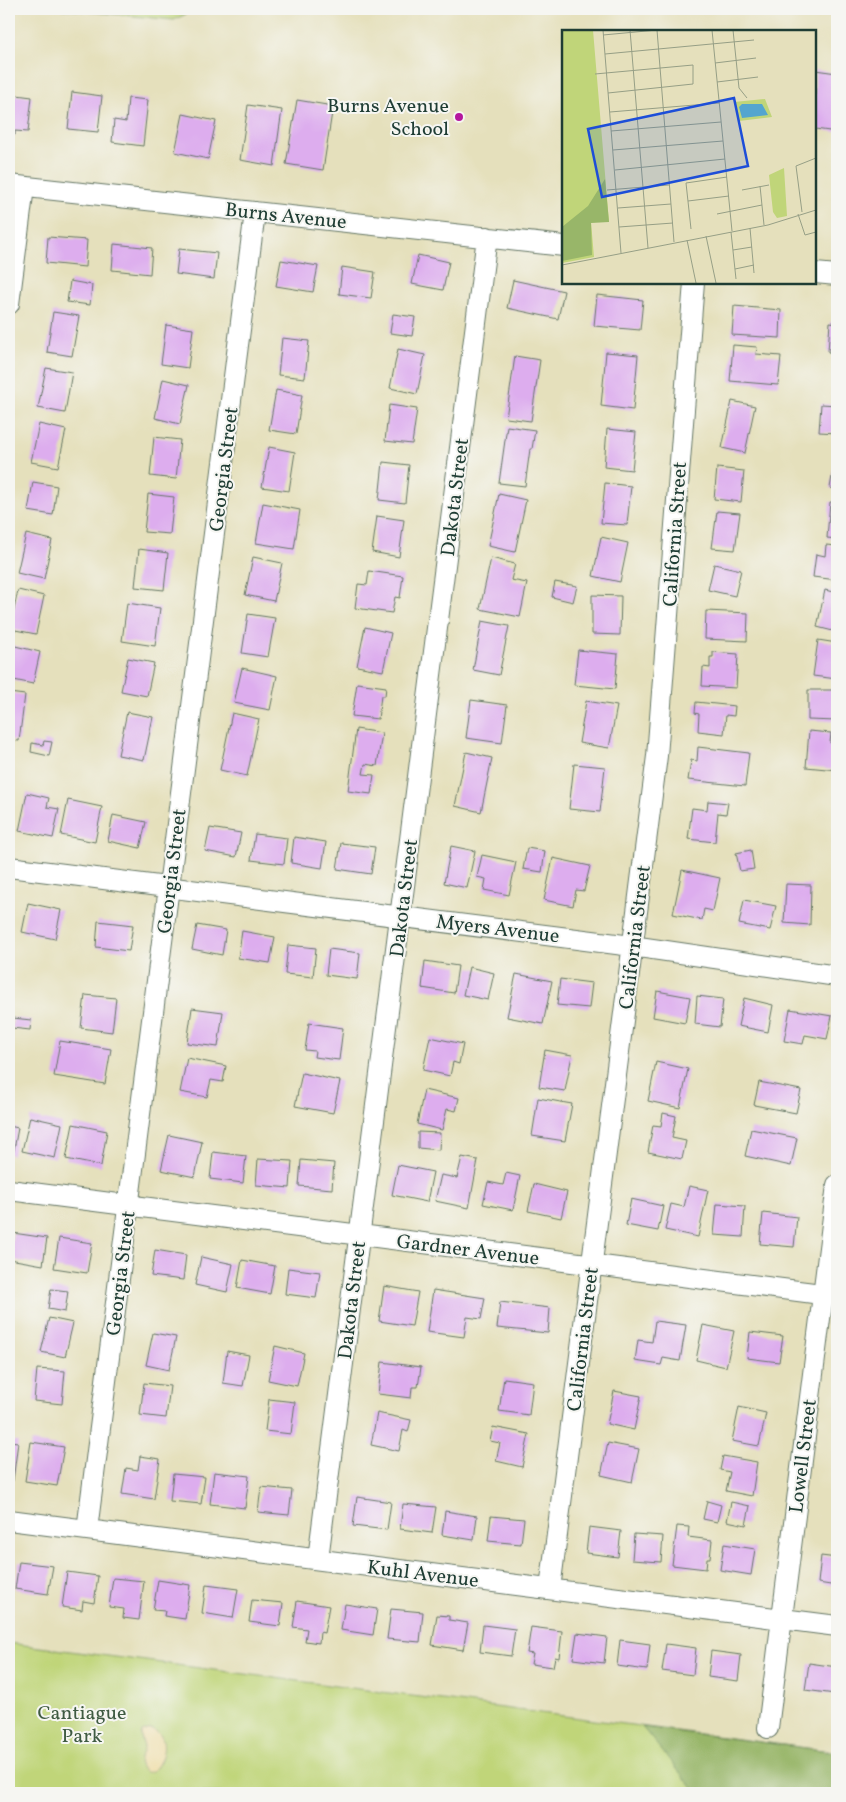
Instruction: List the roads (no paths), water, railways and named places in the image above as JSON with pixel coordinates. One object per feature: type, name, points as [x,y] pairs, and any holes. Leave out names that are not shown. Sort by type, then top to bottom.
[{"type":"street","name":"Burns Avenue","points":[[16,186],[562,246]]},
{"type":"street","points":[[9,304],[16,186]]},
{"type":"street","name":"Georgia Street","points":[[87,1530],[255,212]]},
{"type":"street","name":"Dakota Street","points":[[318,1559],[487,237]]},
{"type":"street","points":[[816,273],[837,275]]},
{"type":"street","name":"California Street","points":[[550,1589],[657,756],[694,284]]},
{"type":"street","name":"Myers Avenue","points":[[9,867],[632,946],[837,976]]},
{"type":"street","name":"Lowell Street","points":[[768,1728],[782,1618],[830,1295],[837,1185]]},
{"type":"street","name":"Gardner Avenue","points":[[9,1190],[830,1295]]},
{"type":"street","name":"Kuhl Avenue","points":[[9,1520],[837,1626]]},
{"type":"place","name":"Burns Avenue School","points":[[459,117]]},
{"type":"park label","name":"Cantiague Park","points":[[82,1724]]}]
